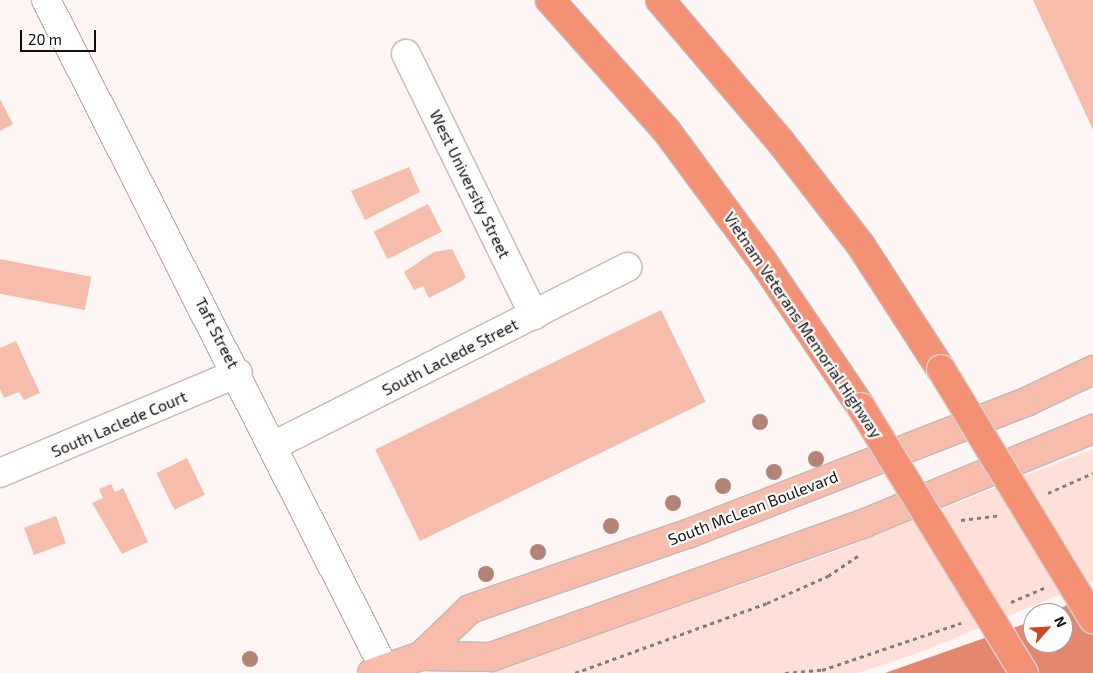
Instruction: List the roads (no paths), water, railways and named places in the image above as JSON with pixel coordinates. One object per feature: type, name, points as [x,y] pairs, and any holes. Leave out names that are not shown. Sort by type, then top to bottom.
[{"type":"highway","name":"Vietnam Veterans Memorial Highway","points":[[550,0],[666,130],[764,263],[861,407],[1024,673]]},
{"type":"highway","points":[[660,0],[780,141],[860,244],[941,369],[1093,620]]},
{"type":"main road","name":"South McLean Boulevard","points":[[421,656],[470,609],[690,533],[1026,402],[1093,370]]},
{"type":"main road","name":"South McLean Boulevard","points":[[378,671],[421,656],[491,657],[865,523],[1093,429]]},
{"type":"street","name":"Taft Street","points":[[46,0],[238,373],[378,671]]},
{"type":"street","name":"West University Street","points":[[406,54],[534,315]]},
{"type":"street","name":"South Laclede Street","points":[[273,446],[627,267]]},
{"type":"street","name":"South Laclede Court","points":[[0,473],[238,373]]}]
